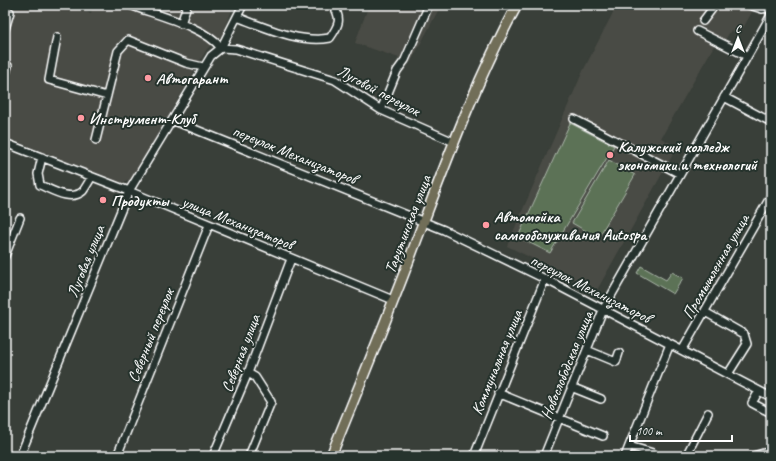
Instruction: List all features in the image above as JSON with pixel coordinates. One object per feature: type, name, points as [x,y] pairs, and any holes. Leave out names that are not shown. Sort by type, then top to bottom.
[{"type":"main road","name":"Тарутинская улица","points":[[332,456],[454,142],[496,43],[517,5]]},
{"type":"street","points":[[130,5],[202,32],[215,40],[221,48]]},
{"type":"street","points":[[180,24],[187,5]]},
{"type":"street","name":"Луговая улица","points":[[20,456],[129,192],[203,68],[211,56],[221,48],[243,5]]},
{"type":"street","points":[[237,17],[282,33],[320,40],[330,38],[337,28],[339,14],[333,5]]},
{"type":"street","points":[[381,110],[397,70],[405,60],[429,5]]},
{"type":"street","points":[[703,22],[715,5]]},
{"type":"street","points":[[749,5],[762,9],[771,7]]},
{"type":"street","points":[[5,30],[10,12]]},
{"type":"street","name":"Новослободская улица","points":[[544,456],[603,310],[771,15]]},
{"type":"street","points":[[697,31],[747,56]]},
{"type":"street","points":[[57,37],[49,80],[107,96]]},
{"type":"street","points":[[96,140],[118,51],[128,40],[186,63],[203,68]]},
{"type":"street","name":"Луговой переулок","points":[[221,48],[236,49],[335,80],[381,110],[454,142]]},
{"type":"street","points":[[5,64],[8,66],[5,77]]},
{"type":"street","points":[[724,97],[771,122]]},
{"type":"street","points":[[574,119],[680,174]]},
{"type":"street","name":"переулок Механизаторов","points":[[172,120],[424,222],[545,279],[670,344],[683,349],[771,397]]},
{"type":"street","name":"улица Механизаторов","points":[[5,143],[393,300]]},
{"type":"street","points":[[42,157],[38,174],[40,185],[62,194],[72,196],[83,191],[92,177]]},
{"type":"street","name":"Промышленная улица","points":[[683,349],[771,196]]},
{"type":"street","points":[[5,256],[20,218]]},
{"type":"street","name":"Северный переулок","points":[[117,456],[209,225]]},
{"type":"street","name":"Северная улица","points":[[214,456],[248,373],[291,259]]},
{"type":"street","name":"Коммунальная улица","points":[[474,456],[545,279]]},
{"type":"street","points":[[705,312],[744,334],[746,338],[747,344],[728,374]]},
{"type":"street","points":[[625,456],[670,344]]},
{"type":"street","points":[[586,350],[616,362],[619,353]]},
{"type":"street","points":[[248,373],[255,377],[271,402],[249,456]]},
{"type":"street","points":[[572,387],[601,399]]},
{"type":"street","points":[[759,391],[752,403],[771,413]]},
{"type":"street","points":[[498,393],[603,436]]},
{"type":"street","points":[[686,456],[708,413]]},
{"type":"street","points":[[629,446],[653,453],[654,456]]},
{"type":"street","points":[[753,456],[771,451]]},
{"type":"shaded area","points":[[5,5],[61,5],[91,13],[93,5],[234,5],[222,36],[207,49],[132,179],[123,183],[5,137]]},
{"type":"shaded area","points":[[369,5],[441,5],[411,62],[355,43]]},
{"type":"shaded area","name":"Калужский колледж экономики и технологий","points":[[617,5],[756,5],[739,35],[731,30],[725,40],[719,37],[661,138],[677,147],[597,290],[507,246],[583,71]]},
{"type":"green space","points":[[570,123],[614,146],[550,253],[518,237]]},
{"type":"green space","points":[[609,160],[635,175],[598,238],[572,223]]},
{"type":"green space","points":[[641,266],[666,280],[672,272],[683,278],[673,294],[637,273]]},
{"type":"place","name":"Автогарант","points":[[148,78]]},
{"type":"place","name":"Инструмент-Клуб","points":[[81,118]]},
{"type":"place","name":"Калужский колледж экономики и технологий","points":[[610,155]]},
{"type":"place","name":"Продукты","points":[[103,200]]},
{"type":"place","name":"Автомойка самообслуживания Autospa","points":[[486,225]]}]
